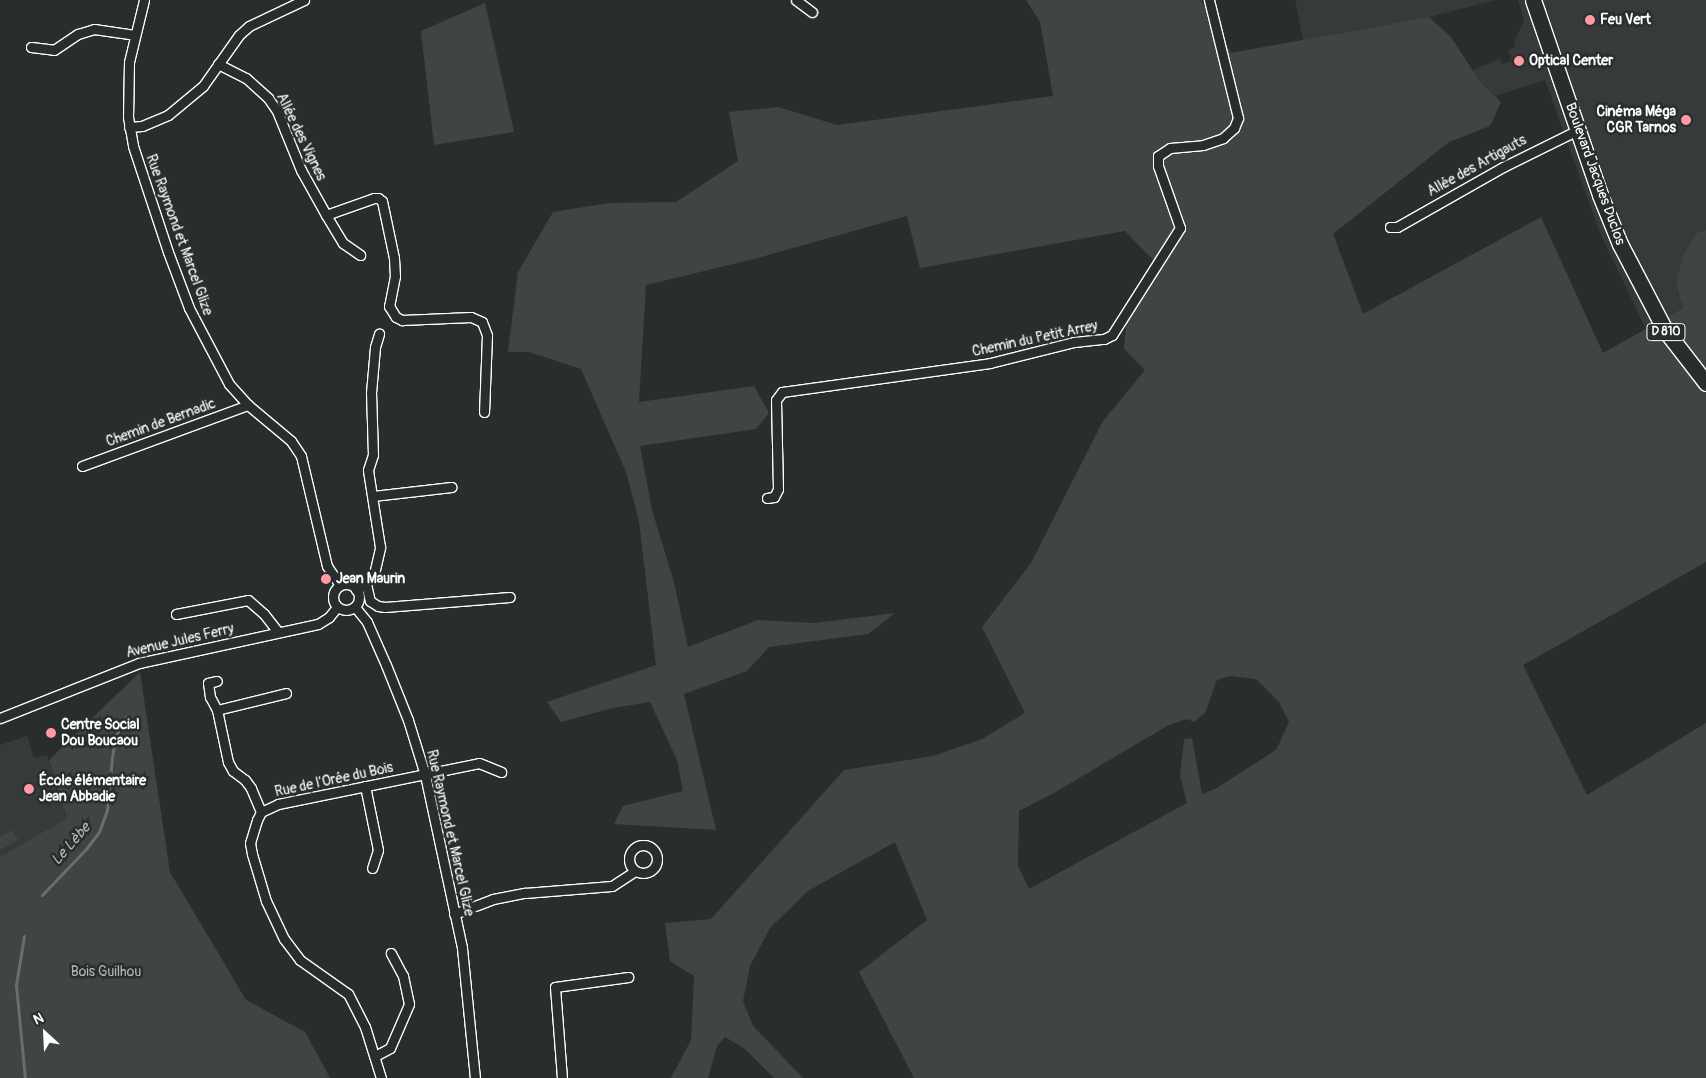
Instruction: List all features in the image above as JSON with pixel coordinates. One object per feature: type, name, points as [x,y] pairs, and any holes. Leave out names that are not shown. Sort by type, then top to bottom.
[{"type":"main road","name":"Boulevard Jacques Duclos","points":[[1533,2],[1611,222],[1665,330],[1706,383]]},
{"type":"street","name":"Rue Raymond et Marcel Glize","points":[[144,0],[129,62],[129,127],[162,233],[189,308],[226,378],[248,406],[285,434],[300,456],[327,566],[340,586]]},
{"type":"street","points":[[129,127],[142,126],[168,116],[202,86],[239,35],[249,26],[304,0]]},
{"type":"street","points":[[796,0],[812,12]]},
{"type":"street","name":"Chemin du Petit Arrey","points":[[767,498],[774,497],[778,489],[776,400],[782,392],[990,363],[1074,342],[1104,339],[1112,335],[1180,228],[1158,166],[1158,156],[1170,148],[1203,145],[1223,138],[1234,128],[1238,118],[1209,0]]},
{"type":"street","points":[[31,47],[54,50],[78,34],[94,29],[135,35]]},
{"type":"street","name":"Allée des Vignes","points":[[218,64],[246,78],[268,98],[301,170],[326,215],[342,242],[360,255]]},
{"type":"street","name":"Allée des Artigauts","points":[[1390,227],[1396,227],[1503,167],[1578,130]]},
{"type":"street","points":[[326,215],[374,198],[382,201],[394,258],[394,276],[389,306],[392,312],[402,320],[471,317],[482,322],[487,334],[484,412]]},
{"type":"street","points":[[356,590],[366,584],[378,564],[380,547],[368,470],[373,455],[371,392],[375,347],[379,334]]},
{"type":"street","name":"Chemin de Bernadic","points":[[82,466],[248,406]]},
{"type":"street","points":[[373,496],[451,487]]},
{"type":"street","points":[[366,584],[370,601],[373,604],[385,607],[510,597]]},
{"type":"street","points":[[349,585],[356,590],[359,598],[355,607],[346,610],[337,607],[333,596],[340,586],[349,585]]},
{"type":"street","points":[[176,614],[248,600],[264,614],[278,632]]},
{"type":"street","name":"Avenue Jules Ferry","points":[[0,718],[138,663],[318,624],[337,607]]},
{"type":"street","name":"Rue Raymond et Marcel Glize","points":[[355,607],[367,622],[386,665],[408,720],[425,775],[467,984],[475,1078]]},
{"type":"street","points":[[217,681],[208,682],[208,689],[217,710],[228,762],[233,772],[246,780],[261,812]]},
{"type":"street","points":[[217,710],[286,693]]},
{"type":"street","name":"Rue de l'Orée du Bois","points":[[381,1078],[366,1027],[348,994],[300,960],[284,939],[266,901],[250,843],[254,829],[261,812],[278,804],[479,763],[501,772]]},
{"type":"street","points":[[365,786],[378,850],[372,868]]},
{"type":"street","points":[[454,914],[493,900],[525,893],[612,886],[635,871]]},
{"type":"street","points":[[375,1056],[390,1048],[409,1004],[403,976],[391,953]]},
{"type":"street","points":[[562,1078],[555,987],[628,977]]},
{"type":"shaded area","points":[[1295,0],[1496,0],[1429,17],[1303,40]]},
{"type":"shaded area","points":[[1518,0],[1706,0],[1706,230],[1698,232],[1676,284],[1683,308],[1646,329],[1600,233],[1545,80],[1495,96],[1480,82],[1472,70],[1500,59],[1502,64],[1512,61],[1508,50],[1514,48],[1516,37],[1524,22]]},
{"type":"shaded area","name":"École élémentaire Jean Abbadie","points":[[27,736],[34,758],[47,755],[67,818],[0,857],[0,745]]},
{"type":"green space","points":[[1026,0],[1201,0],[1231,53],[1429,17],[1451,37],[1480,82],[1501,102],[1490,126],[1449,142],[1333,234],[1363,314],[1541,217],[1603,353],[1683,308],[1676,284],[1684,253],[1698,232],[1706,230],[1706,562],[1523,665],[1587,795],[1706,723],[1706,1078],[914,1078],[859,972],[927,920],[895,842],[808,891],[770,928],[750,966],[743,1001],[753,1026],[803,1078],[774,1078],[745,1049],[725,1037],[717,1046],[708,1078],[671,1078],[691,1040],[694,976],[670,961],[665,923],[711,919],[844,770],[933,756],[982,739],[1025,713],[982,627],[1031,563],[1103,421],[1145,370],[1124,349],[1127,315],[1159,266],[1125,231],[920,268],[907,216],[754,259],[646,285],[639,402],[754,386],[769,413],[756,429],[640,446],[652,510],[674,582],[688,647],[758,620],[815,623],[895,613],[868,634],[769,647],[747,671],[684,694],[716,830],[614,824],[623,806],[683,791],[677,760],[650,702],[613,708],[561,722],[547,702],[656,665],[639,521],[626,472],[581,369],[529,352],[508,352],[518,272],[553,212],[609,203],[676,202],[738,161],[729,112],[778,107],[837,125],[1053,96],[1040,22]],"holes":[[[1230,676],[1256,679],[1279,702],[1289,722],[1276,750],[1215,789],[1202,794],[1192,738],[1184,739],[1180,776],[1187,803],[1029,889],[1018,866],[1019,811],[1052,794],[1167,726],[1187,719],[1194,722],[1205,713],[1217,680]]]},
{"type":"green space","points":[[485,3],[514,132],[434,145],[421,31]]},
{"type":"green space","name":"Bois Guilhou","points":[[140,672],[170,872],[246,1000],[305,1032],[330,1078],[0,1078],[0,857],[67,818],[49,760]]},
{"type":"green space","points":[[13,830],[18,840],[0,850],[0,837]]},
{"type":"waterway","name":"Le Lèbe","points":[[42,895],[86,849],[99,832],[107,810],[116,735],[126,716]]},
{"type":"waterway","name":"Le Lèbe","points":[[24,936],[16,985],[25,1078]]},
{"type":"place","name":"Feu Vert","points":[[1590,20]]},
{"type":"place","name":"Optical Center","points":[[1519,61]]},
{"type":"place","name":"Cinéma Méga CGR Tarnos","points":[[1686,120]]},
{"type":"place","name":"Jean Maurin","points":[[326,579]]},
{"type":"place","name":"Centre Social Dou Boucaou","points":[[51,733]]},
{"type":"place","name":"École élémentaire Jean Abbadie","points":[[29,789]]}]
